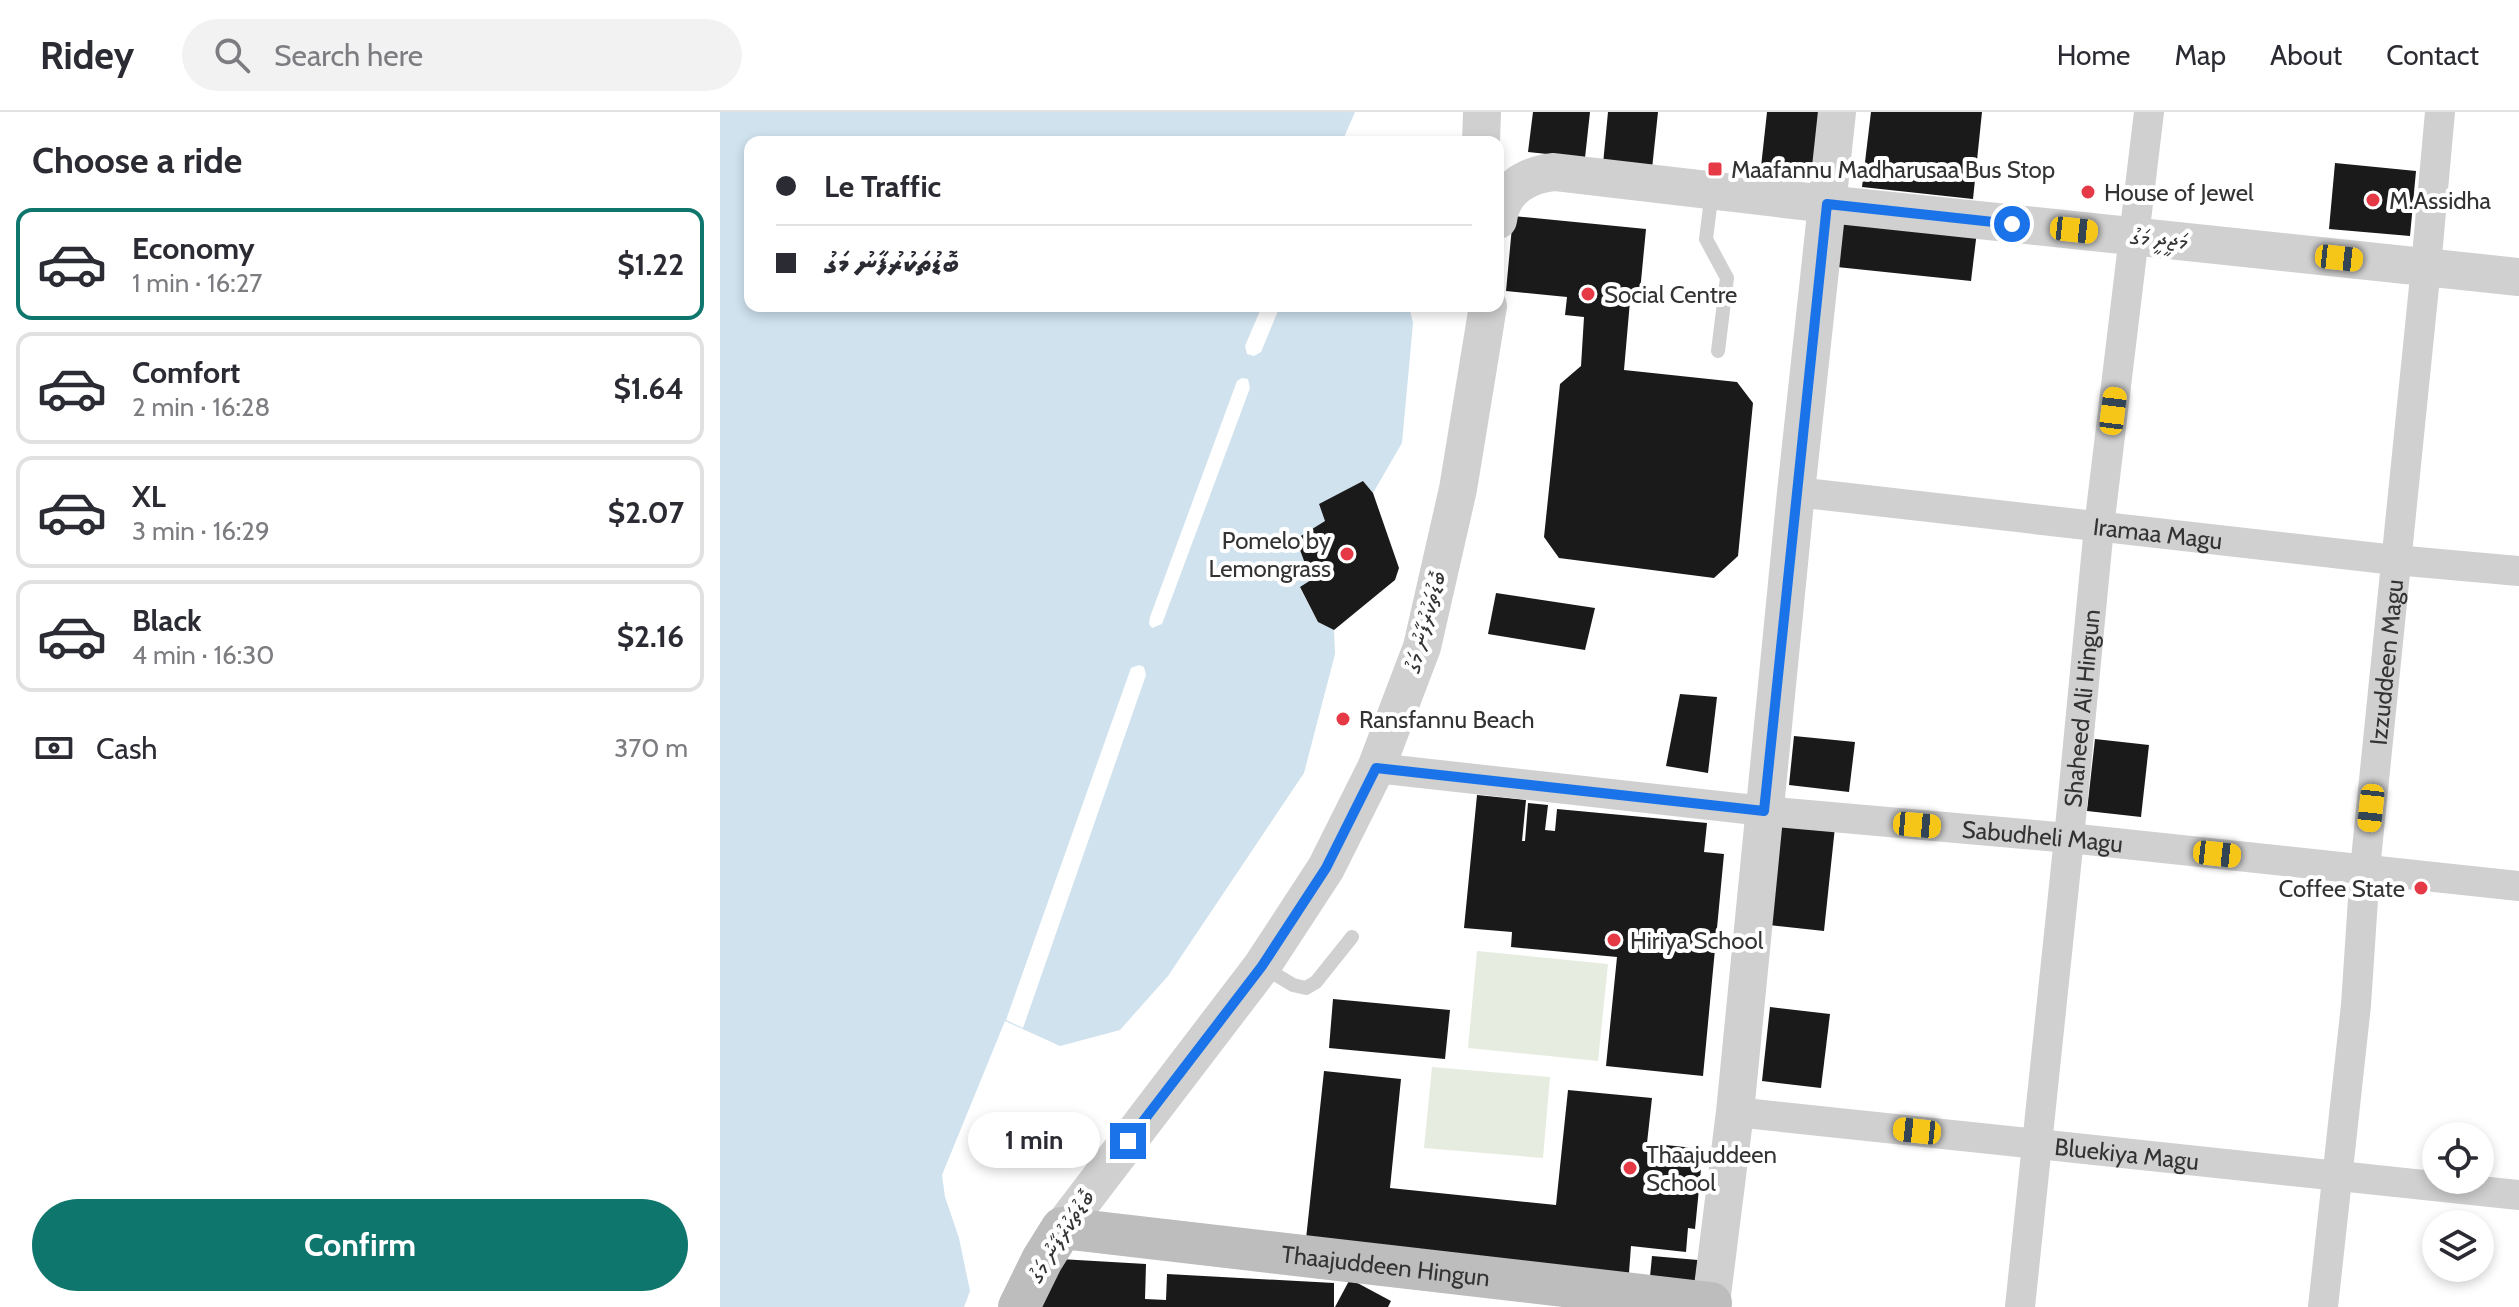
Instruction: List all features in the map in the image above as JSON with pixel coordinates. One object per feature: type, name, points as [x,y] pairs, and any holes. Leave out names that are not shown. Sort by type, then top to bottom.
[{"type":"main road","name":"Thaajuddeen Hingun","points":[[1062,1228],[1711,1305]]},
{"type":"main road","name":"ބޮޑުތަކުރުފާނު މަގު","points":[[1019,1307],[1062,1228]]},
{"type":"street","points":[[1481,136],[1482,112]]},
{"type":"street","points":[[1711,1305],[1735,1112],[1837,112]]},
{"type":"street","name":"Shaheed Ali Hingun","points":[[2020,1307],[2099,527],[2149,112]]},
{"type":"street","name":"Izzuddeen Magu","points":[[2323,1307],[2356,1005],[2365,869],[2440,112]]},
{"type":"street","name":"މަޖީދީ މަގު","points":[[1504,203],[1536,174],[1554,172],[2519,277]]},
{"type":"street","name":"ބޮޑުތަކުރުފާނު މަގު","points":[[1062,1228],[1262,966],[1326,868],[1376,768],[1422,647],[1458,489],[1487,312]]},
{"type":"street","name":"Iramaa Magu","points":[[1796,492],[2395,560],[2519,571]]},
{"type":"street","name":"Sabudheli Magu","points":[[1376,768],[1764,811],[2069,838],[2519,886]]},
{"type":"street","name":"Bluekiya Magu","points":[[1735,1112],[2519,1195]]},
{"type":"lane","points":[[1712,191],[1706,239],[1727,278],[1718,351]]},
{"type":"lane","points":[[1262,966],[1293,985],[1306,988],[1316,982],[1352,937]]},
{"type":"shaded area","points":[[1477,951],[1608,964],[1598,1061],[1468,1048]]},
{"type":"shaded area","points":[[1432,1067],[1550,1077],[1543,1158],[1424,1148]]},
{"type":"water","points":[[720,112],[1355,112],[1345,136],[744,136],[744,312],[1410,312],[1413,323],[1402,443],[1373,493],[1363,481],[1319,505],[1325,521],[1296,539],[1311,580],[1300,588],[1318,622],[1334,630],[1335,654],[1304,773],[1168,976],[1120,1030],[1060,1046],[1005,1021],[942,1175],[970,1291],[964,1307],[720,1307]]},
{"type":"pier","points":[[1259,312],[1278,312],[1261,352],[1254,356],[1247,354],[1245,346]]},
{"type":"pier","points":[[1248,379],[1250,388],[1162,624],[1152,628],[1150,617],[1237,381]]},
{"type":"pier","points":[[1144,667],[1146,675],[1023,1028],[1006,1020],[1131,668]]},
{"type":"building","points":[[1533,112],[1590,112],[1585,158],[1528,152]]},
{"type":"building","points":[[1608,112],[1658,112],[1652,169],[1603,164]]},
{"type":"building","points":[[1767,112],[1822,112],[1814,182],[1760,176]]},
{"type":"building","points":[[1871,112],[1982,112],[1973,199],[1862,187]]},
{"type":"building","name":"M.Assidha","points":[[2335,163],[2416,171],[2410,236],[2329,229]]},
{"type":"building","points":[[1513,216],[1646,229],[1639,302],[1630,301],[1624,370],[1737,382],[1753,403],[1738,556],[1714,578],[1559,558],[1544,537],[1560,384],[1581,366],[1584,317],[1565,315],[1567,297],[1506,291]]},
{"type":"building","points":[[1843,217],[1977,231],[1971,281],[1837,267]]},
{"type":"building","name":"Pomelo by Lemongrass","points":[[1363,481],[1373,493],[1399,568],[1395,580],[1334,630],[1318,622],[1300,587],[1311,580],[1296,539],[1325,521],[1319,504]]},
{"type":"building","points":[[1496,593],[1595,608],[1585,650],[1488,634]]},
{"type":"building","points":[[1680,694],[1717,697],[1708,773],[1666,766]]},
{"type":"building","points":[[1794,736],[1855,742],[1849,792],[1789,785]]},
{"type":"building","points":[[2095,739],[2149,745],[2141,817],[2087,811]]},
{"type":"building","name":"Hiriya School","points":[[1477,795],[1526,800],[1522,841],[1525,841],[1528,803],[1548,805],[1545,830],[1555,831],[1557,809],[1707,823],[1704,852],[1724,854],[1703,1076],[1606,1066],[1617,957],[1511,947],[1512,932],[1464,928]]},
{"type":"building","points":[[1781,821],[1835,827],[1824,931],[1769,925]]},
{"type":"building","points":[[1333,999],[1450,1010],[1445,1059],[1329,1048]]},
{"type":"building","points":[[1770,1007],[1830,1014],[1821,1088],[1762,1081]]},
{"type":"building","name":"Thaajuddeen School","points":[[1324,1071],[1401,1079],[1390,1188],[1556,1205],[1568,1090],[1652,1098],[1647,1143],[1703,1149],[1695,1229],[1688,1228],[1686,1252],[1631,1246],[1629,1273],[1306,1239]]},
{"type":"building","points":[[1652,1256],[1698,1260],[1694,1292],[1649,1287]]},
{"type":"building","points":[[1060,1259],[1146,1264],[1145,1299],[1166,1300],[1167,1274],[1334,1283],[1334,1307],[1035,1307],[1044,1274],[1059,1273]]},
{"type":"building","points":[[1350,1279],[1391,1301],[1388,1307],[1335,1307]]},
{"type":"place","name":"Maafannu Madharusaa Bus Stop","points":[[1715,169]]},
{"type":"place","name":"House of Jewel","points":[[2088,192]]},
{"type":"place","name":"M.Assidha","points":[[2373,200]]},
{"type":"place","name":"Social Centre","points":[[1588,294]]},
{"type":"place","name":"Pomelo by Lemongrass","points":[[1347,554]]},
{"type":"place","name":"Ransfannu Beach","points":[[1343,719]]},
{"type":"place","name":"Coffee State","points":[[2421,888]]},
{"type":"place","name":"Hiriya School","points":[[1614,940]]},
{"type":"place","name":"Thaajuddeen School","points":[[1630,1168]]},
{"type":"route","points":[[1128,1141],[1262,966],[1326,868],[1376,768],[1764,811],[1827,204],[2012,224]]}]
